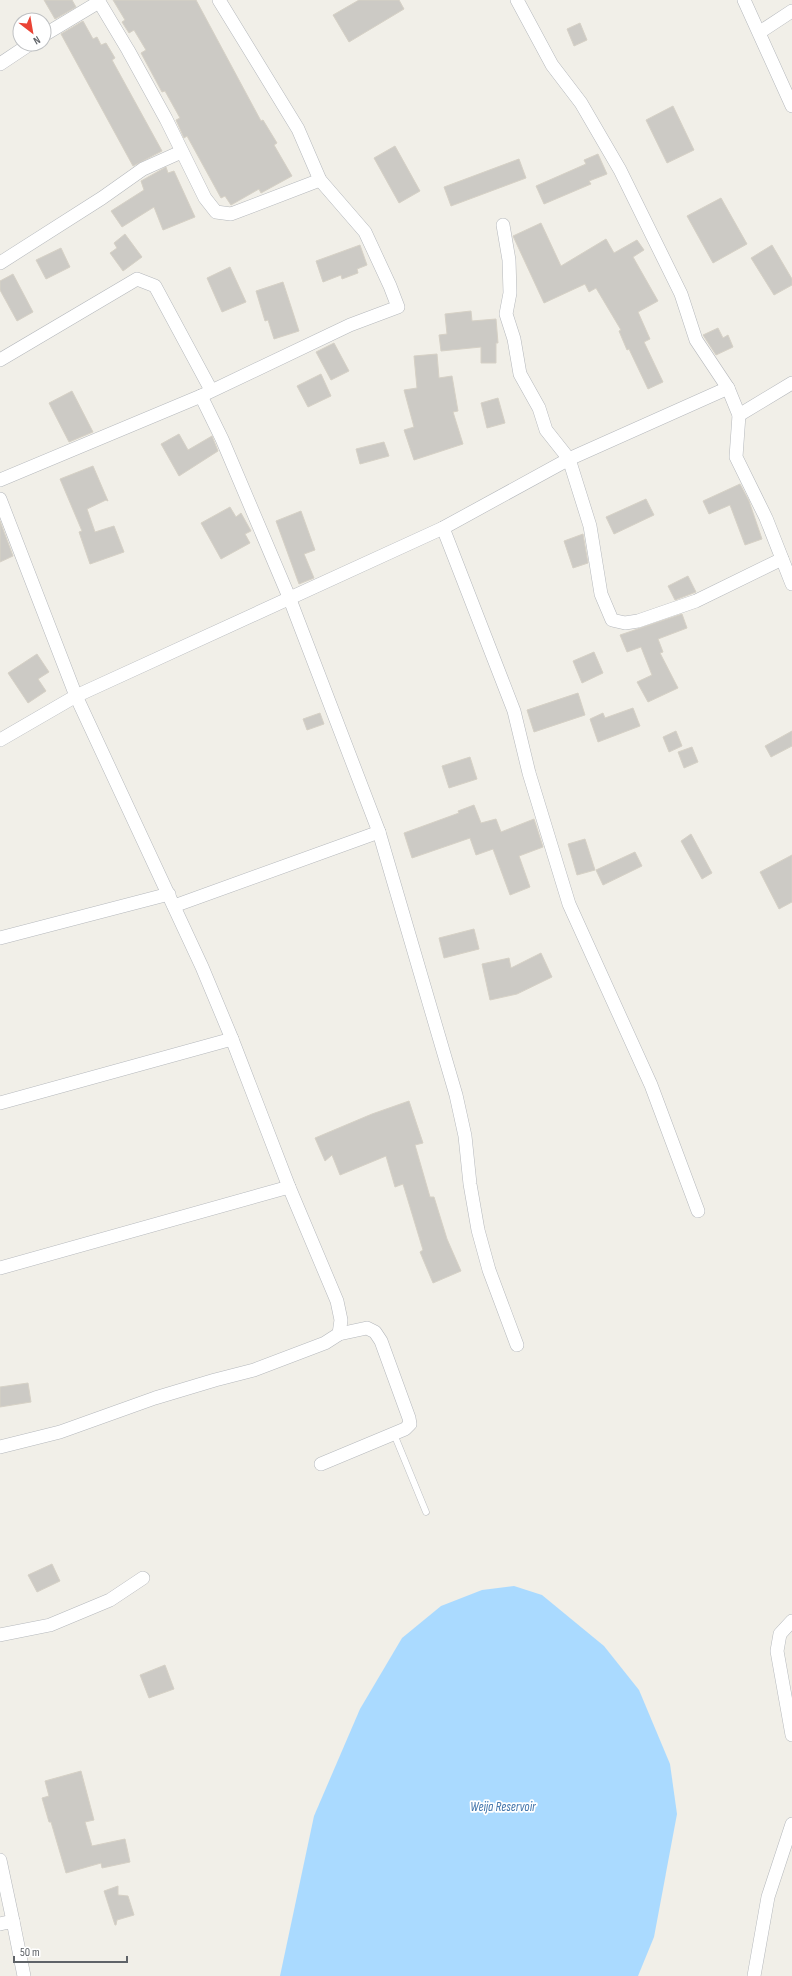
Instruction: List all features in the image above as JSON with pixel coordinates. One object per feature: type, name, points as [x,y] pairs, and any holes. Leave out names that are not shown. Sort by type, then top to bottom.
[{"type":"street","points":[[0,480],[206,393],[350,325],[398,306],[365,232],[320,180],[298,130],[219,0]]},
{"type":"street","points":[[517,0],[552,65],[581,103],[620,170],[681,294],[696,340],[728,388],[738,415],[736,457],[766,518],[792,584]]},
{"type":"street","points":[[744,0],[760,32],[792,106]]},
{"type":"street","points":[[52,31],[98,1],[128,50],[166,119],[205,198],[216,212],[231,214],[320,180]]},
{"type":"street","points":[[760,32],[792,11]]},
{"type":"street","points":[[0,64],[18,52]]},
{"type":"street","points":[[0,263],[102,198],[143,169],[181,152]]},
{"type":"street","points":[[503,225],[509,260],[510,293],[506,314],[514,339],[520,374],[539,408],[546,430],[569,459],[590,526],[601,594],[612,620],[625,623],[638,621],[667,611],[696,600],[782,558]]},
{"type":"street","points":[[0,360],[137,278],[155,286],[206,393],[222,439],[289,597],[379,832],[456,1095],[465,1136],[471,1192],[478,1230],[489,1270],[517,1345]]},
{"type":"street","points":[[738,415],[792,383]]},
{"type":"street","points":[[0,740],[76,696],[442,528],[569,459],[728,388]]},
{"type":"street","points":[[0,499],[76,696],[169,894],[232,1039],[289,1188],[337,1301],[342,1320],[339,1334]]},
{"type":"street","points":[[442,528],[514,711],[529,773],[569,904],[651,1085],[698,1211]]},
{"type":"street","points":[[174,906],[379,832]]},
{"type":"street","points":[[0,938],[169,894]]},
{"type":"street","points":[[0,1103],[232,1039]]},
{"type":"street","points":[[0,1268],[289,1188]]},
{"type":"street","points":[[0,1448],[54,1434],[155,1398],[254,1370],[325,1343],[339,1334],[367,1328],[375,1332],[381,1341],[410,1418],[410,1424],[405,1429],[394,1434],[321,1464]]},
{"type":"street","points":[[0,1635],[50,1625],[110,1600],[143,1578]]},
{"type":"street","points":[[792,1621],[780,1634],[777,1651],[792,1735]]},
{"type":"street","points":[[754,1976],[768,1897],[792,1824]]},
{"type":"street","points":[[0,1860],[14,1921],[24,1976]]},
{"type":"street","points":[[0,1924],[14,1921]]},
{"type":"lane","points":[[394,1434],[426,1512]]},
{"type":"water","name":"Weija Reservoir","points":[[514,1586],[542,1595],[604,1646],[639,1690],[670,1764],[677,1814],[654,1937],[638,1976],[280,1976],[314,1816],[360,1709],[402,1638],[441,1606],[482,1590]]},
{"type":"building","points":[[44,0],[72,0],[76,7],[55,19]]},
{"type":"building","points":[[113,0],[196,0],[261,121],[263,120],[277,143],[274,145],[292,176],[261,193],[259,189],[231,205],[225,196],[221,198],[187,136],[184,138],[176,120],[180,118],[165,91],[162,92],[141,53],[146,50],[134,30],[129,33],[122,22],[125,20]]},
{"type":"building","points":[[359,0],[399,0],[404,9],[349,42],[333,15]]},
{"type":"building","points":[[83,21],[93,39],[97,37],[101,45],[106,43],[115,58],[112,60],[162,151],[133,166],[61,34]]},
{"type":"building","points":[[580,23],[587,40],[574,46],[567,29]]},
{"type":"building","points":[[673,106],[694,150],[667,163],[646,120]]},
{"type":"building","points":[[395,146],[420,191],[399,203],[374,158]]},
{"type":"building","points":[[598,154],[607,174],[589,181],[591,184],[544,204],[536,186],[586,164],[584,160]]},
{"type":"building","points":[[519,159],[526,178],[451,206],[444,187]]},
{"type":"building","points":[[166,167],[168,173],[174,171],[195,217],[163,230],[154,207],[122,227],[111,211],[144,190],[141,181]]},
{"type":"building","points":[[721,198],[747,244],[713,263],[687,216]]},
{"type":"building","points":[[541,223],[561,266],[606,239],[614,253],[637,240],[644,250],[633,257],[658,301],[638,312],[650,339],[644,342],[663,382],[648,389],[629,349],[627,350],[619,331],[621,330],[596,288],[589,292],[585,284],[544,303],[513,236]]},
{"type":"building","points":[[125,234],[142,257],[123,271],[110,253],[117,248],[114,243]]},
{"type":"building","points":[[360,245],[367,265],[357,269],[358,273],[342,279],[341,275],[323,282],[316,261]]},
{"type":"building","points":[[772,245],[792,279],[792,285],[774,295],[751,258]]},
{"type":"building","points":[[61,248],[70,267],[46,279],[36,260]]},
{"type":"building","points":[[230,267],[246,302],[222,312],[207,278]]},
{"type":"building","points":[[13,274],[33,312],[17,321],[0,290],[0,281]]},
{"type":"building","points":[[283,282],[299,331],[274,339],[268,320],[265,321],[256,291]]},
{"type":"building","points":[[471,311],[472,321],[496,319],[498,343],[496,343],[496,363],[481,363],[481,347],[441,351],[439,335],[447,334],[445,314]]},
{"type":"building","points":[[718,328],[723,338],[728,335],[733,347],[716,355],[703,335]]},
{"type":"building","points":[[334,343],[349,371],[331,380],[316,352]]},
{"type":"building","points":[[437,354],[439,378],[452,376],[458,411],[453,412],[463,444],[414,460],[404,430],[414,427],[404,390],[417,388],[414,356]]},
{"type":"building","points":[[321,374],[331,396],[308,407],[297,386]]},
{"type":"building","points":[[72,391],[93,432],[69,442],[49,403]]},
{"type":"building","points":[[498,398],[505,423],[487,428],[481,403]]},
{"type":"building","points":[[179,434],[188,450],[212,436],[218,451],[179,476],[161,444]]},
{"type":"building","points":[[384,442],[389,456],[360,464],[356,449]]},
{"type":"building","points":[[93,466],[108,501],[106,500],[87,509],[95,532],[114,526],[124,552],[90,564],[79,532],[82,531],[60,479]]},
{"type":"building","points":[[740,484],[749,501],[762,539],[745,545],[730,505],[709,514],[703,501]]},
{"type":"building","points":[[646,499],[654,515],[614,534],[606,517]]},
{"type":"building","points":[[230,507],[236,517],[241,513],[251,531],[245,534],[250,543],[221,559],[201,523]]},
{"type":"building","points":[[301,511],[315,550],[304,554],[314,578],[299,584],[276,521]]},
{"type":"building","points":[[0,521],[13,556],[0,562]]},
{"type":"building","points":[[583,534],[588,563],[573,568],[564,541]]},
{"type":"building","points":[[688,576],[696,592],[675,600],[668,586]]},
{"type":"building","points":[[682,614],[687,628],[658,639],[663,652],[660,653],[678,688],[648,702],[637,682],[652,675],[641,647],[627,652],[620,635]]},
{"type":"building","points":[[594,652],[603,673],[582,683],[573,661]]},
{"type":"building","points":[[37,654],[49,672],[38,679],[46,691],[28,703],[8,673]]},
{"type":"building","points":[[578,693],[585,715],[534,732],[527,710]]},
{"type":"building","points":[[633,708],[640,726],[598,742],[590,719],[603,713],[605,718]]},
{"type":"building","points":[[320,713],[324,724],[307,730],[303,719]]},
{"type":"building","points":[[676,731],[682,746],[669,752],[663,737]]},
{"type":"building","points":[[792,731],[792,746],[771,757],[765,746]]},
{"type":"building","points":[[692,747],[698,762],[684,768],[678,752]]},
{"type":"building","points":[[470,757],[477,779],[449,788],[442,766]]},
{"type":"building","points":[[474,805],[481,823],[496,819],[501,832],[534,819],[543,847],[519,856],[530,887],[510,895],[493,849],[476,855],[470,838],[412,858],[404,833],[459,813],[458,811]]},
{"type":"building","points":[[691,834],[712,873],[702,879],[681,841]]},
{"type":"building","points":[[585,839],[595,870],[577,875],[568,844]]},
{"type":"building","points":[[635,852],[642,866],[603,885],[596,870]]},
{"type":"building","points":[[792,855],[792,902],[779,909],[760,872]]},
{"type":"building","points":[[474,929],[479,949],[444,958],[439,938]]},
{"type":"building","points":[[541,953],[552,977],[517,994],[490,1000],[482,964],[509,958],[511,968]]},
{"type":"building","points":[[409,1101],[423,1143],[415,1145],[430,1197],[434,1197],[447,1239],[461,1271],[433,1283],[420,1252],[423,1250],[403,1184],[395,1187],[386,1156],[340,1175],[332,1155],[325,1161],[315,1138],[372,1114]]},
{"type":"building","points":[[28,1383],[31,1402],[0,1407],[0,1387]]},
{"type":"building","points":[[52,1564],[60,1581],[37,1592],[28,1575]]},
{"type":"building","points":[[165,1665],[174,1689],[149,1698],[140,1675]]},
{"type":"building","points":[[81,1771],[94,1820],[85,1822],[92,1846],[125,1839],[130,1862],[102,1868],[101,1863],[66,1873],[51,1822],[49,1822],[42,1798],[49,1796],[45,1781]]},
{"type":"building","points":[[118,1886],[118,1895],[128,1896],[134,1915],[117,1920],[115,1925],[104,1891]]}]
